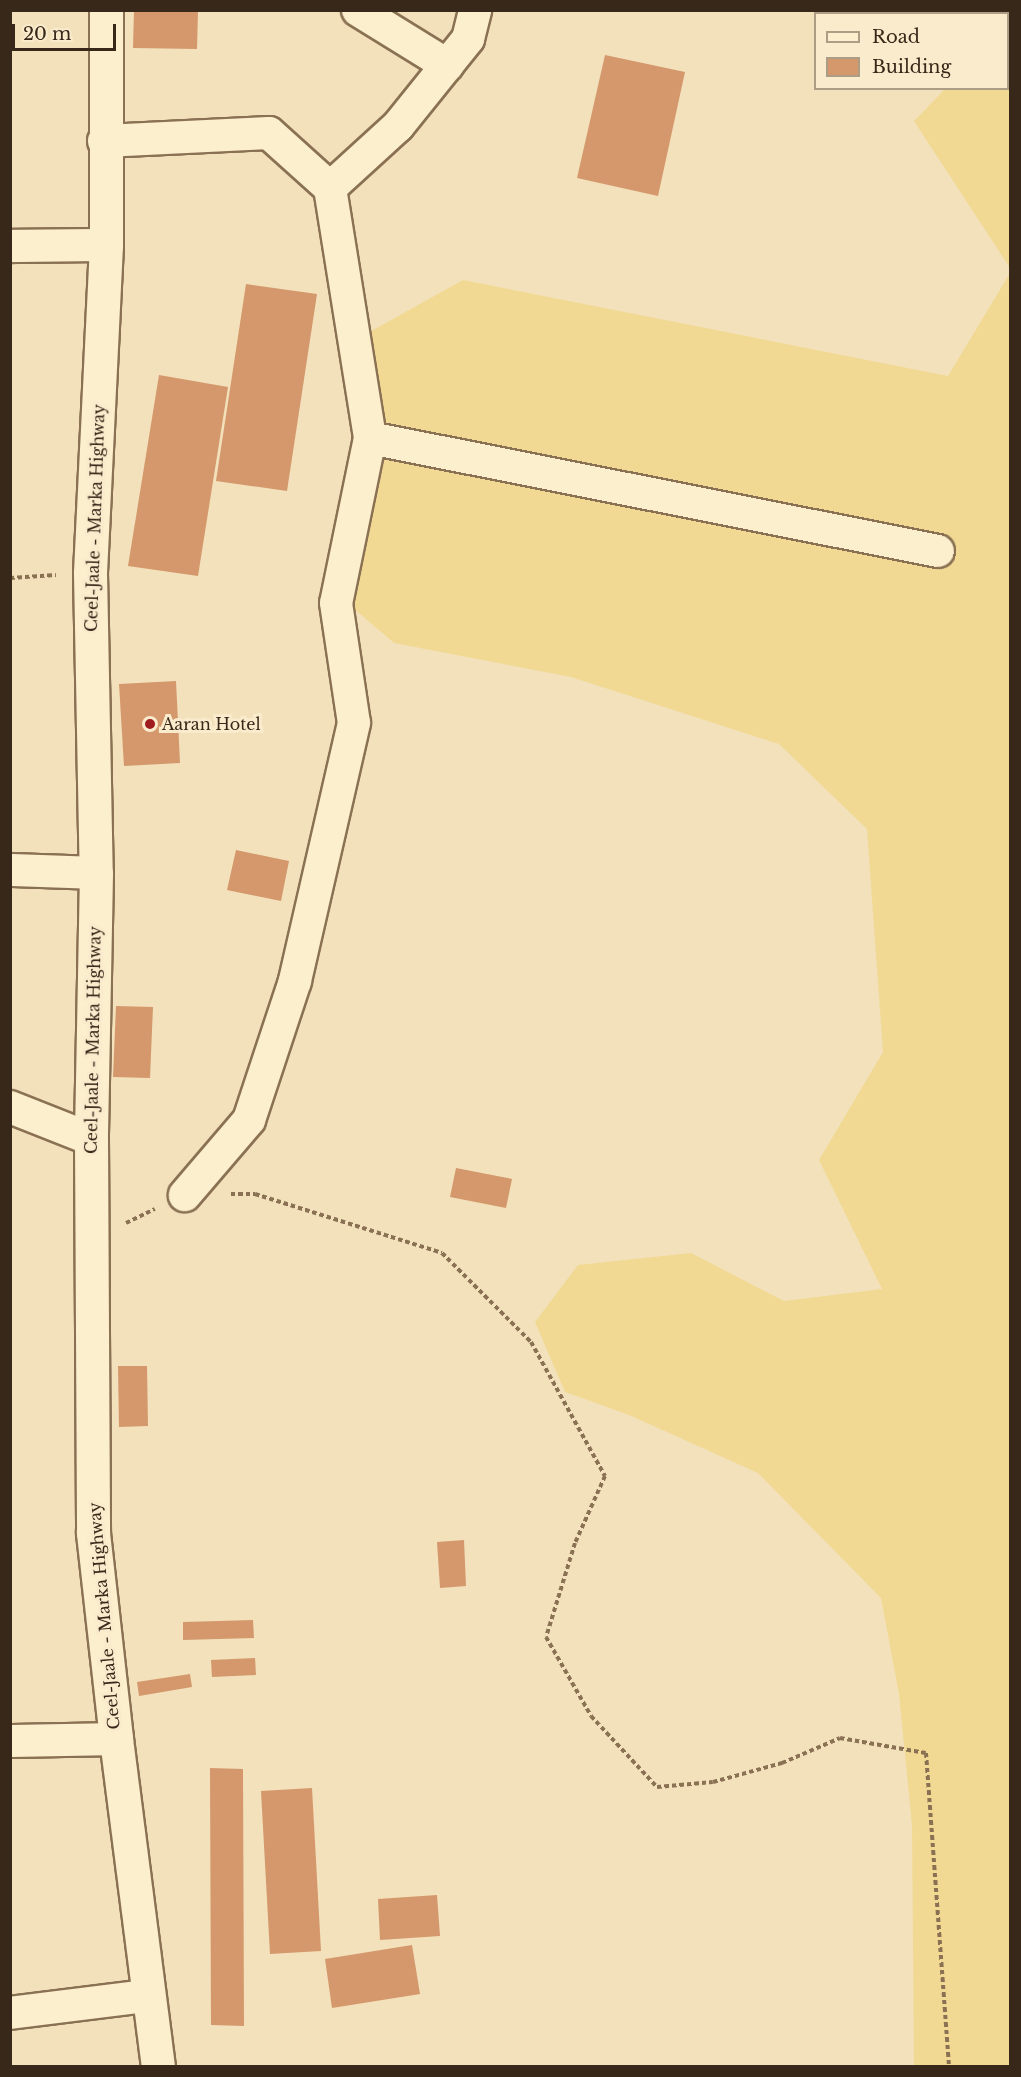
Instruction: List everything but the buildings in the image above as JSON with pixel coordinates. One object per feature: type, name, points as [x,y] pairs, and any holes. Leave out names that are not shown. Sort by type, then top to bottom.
[{"type":"street","name":"Ceel-Jaale - Marka Highway","points":[[106,10],[104,141],[106,246],[90,573],[96,873],[91,1139],[93,1533],[147,1996],[158,2067]]},
{"type":"street","points":[[358,10],[447,65]]},
{"type":"street","points":[[330,188],[398,126],[468,39],[475,10]]},
{"type":"street","points":[[104,141],[269,133],[330,188],[370,438],[336,603],[354,723],[295,981],[249,1120],[185,1195]]},
{"type":"street","points":[[10,246],[106,246]]},
{"type":"street","points":[[370,438],[938,551]]},
{"type":"street","points":[[10,870],[96,873]]},
{"type":"street","points":[[10,1107],[91,1139]]},
{"type":"street","points":[[10,1741],[116,1739]]},
{"type":"street","points":[[10,2013],[147,1996]]},
{"type":"path","points":[[10,578],[90,573]]},
{"type":"path","points":[[93,1239],[185,1195],[255,1194],[442,1253],[531,1342],[605,1476],[575,1543],[546,1637],[591,1716],[657,1787],[713,1782],[782,1763],[840,1738],[926,1753],[949,2067]]},
{"type":"sand","points":[[1010,11],[1010,268],[914,121],[944,90],[1009,90],[1009,12],[995,12]]},
{"type":"sand","points":[[1010,273],[1010,2066],[914,2066],[912,1825],[899,1694],[881,1598],[758,1473],[629,1415],[565,1392],[535,1322],[578,1265],[691,1253],[784,1301],[882,1289],[819,1160],[883,1052],[867,829],[779,744],[571,677],[394,643],[331,589],[366,334],[463,280],[948,376]]},
{"type":"place","name":"Aaran Hotel","points":[[150,724]]}]
